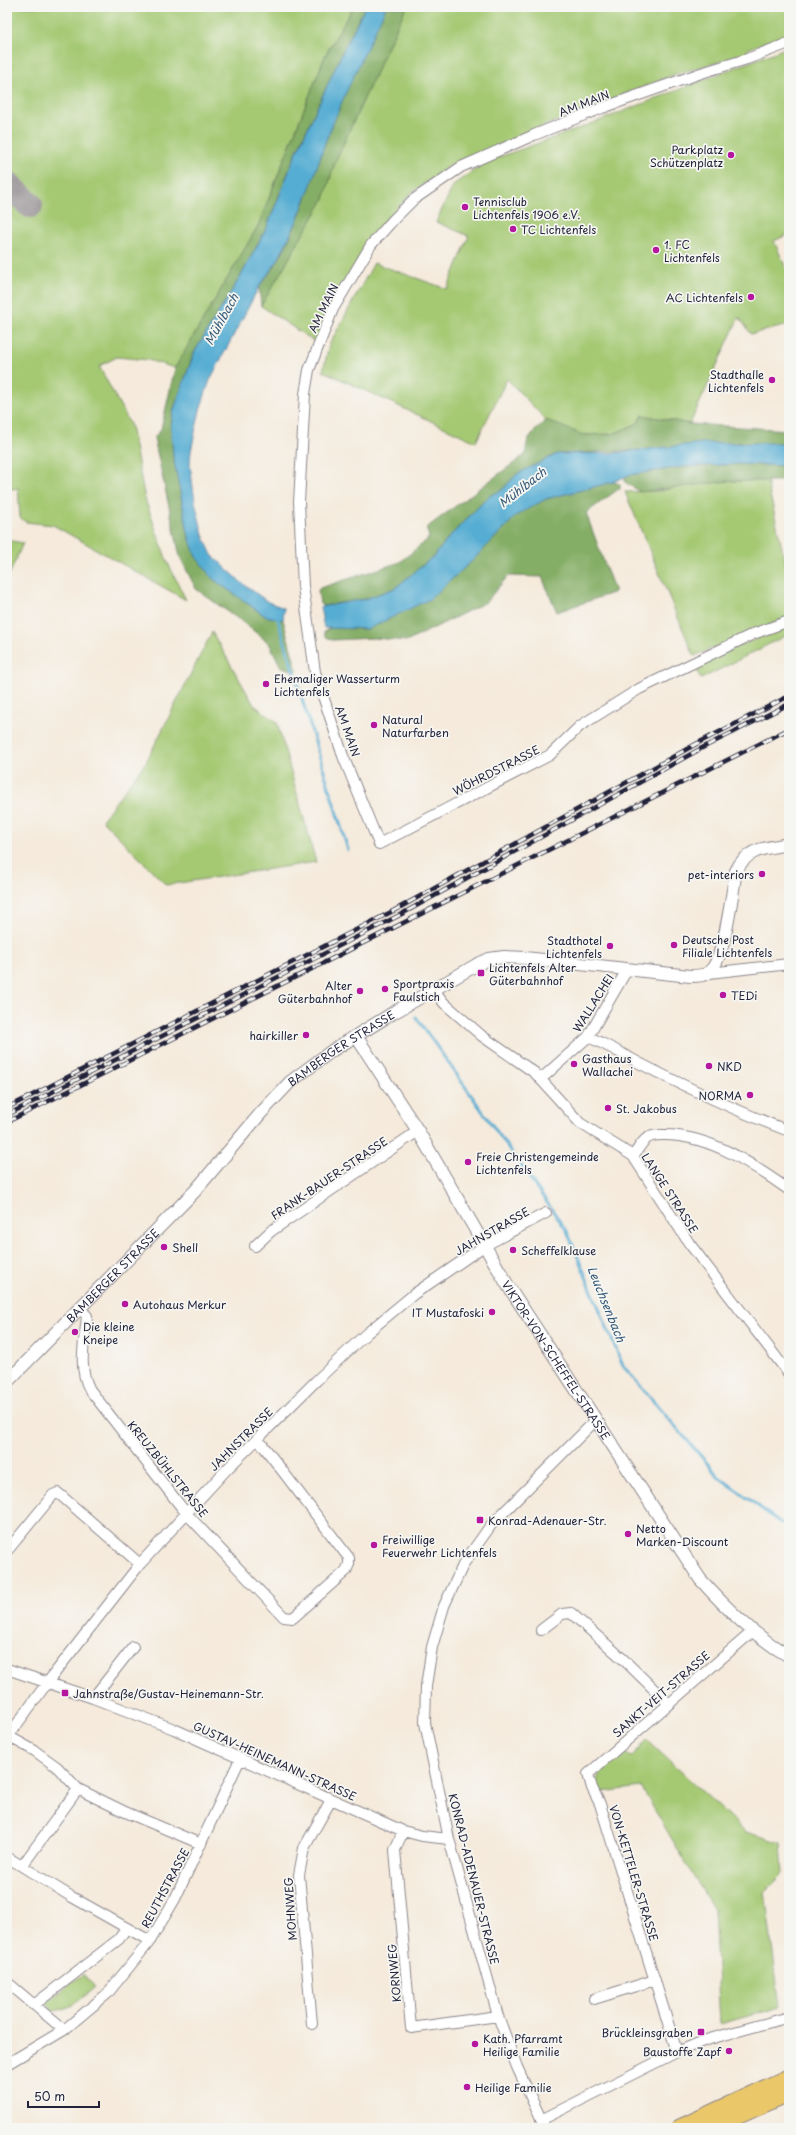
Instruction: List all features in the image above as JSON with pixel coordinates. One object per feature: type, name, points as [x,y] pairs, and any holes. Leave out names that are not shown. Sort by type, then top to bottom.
[{"type":"highway","points":[[679,2128],[789,2077]]},
{"type":"highway","points":[[711,2128],[789,2093]]},
{"type":"street","name":"AM MAIN","points":[[379,844],[343,756],[315,672],[303,586],[299,502],[306,394],[310,370],[333,309],[371,245],[393,220],[413,200],[461,167],[534,135],[602,108],[701,73],[747,59],[789,43]]},
{"type":"street","name":"WÖHRDSTRASSE","points":[[379,844],[550,755],[580,726],[639,689],[753,634],[789,621]]},
{"type":"street","points":[[709,973],[716,964],[723,942],[736,871],[741,862],[753,852],[789,844]]},
{"type":"street","name":"BAMBERGER STRASSE","points":[[7,1382],[195,1191],[260,1114],[290,1082],[356,1036],[433,989],[478,964],[489,959],[504,957],[690,976],[789,964]]},
{"type":"street","name":"WALLACHEI","points":[[541,1078],[588,1037],[608,1004],[626,969]]},
{"type":"street","name":"LANGE STRASSE","points":[[433,989],[444,1003],[482,1036],[541,1078],[580,1122],[633,1156],[689,1243],[789,1374]]},
{"type":"street","name":"VIKTOR-VON-SCHEFFEL-STRASSE","points":[[356,1036],[418,1131],[484,1246],[595,1421],[700,1579],[752,1632],[789,1656]]},
{"type":"street","points":[[588,1037],[616,1049],[707,1097],[789,1131]]},
{"type":"street","name":"FRANK-BAUER-STRASSE","points":[[254,1246],[271,1231],[418,1131]]},
{"type":"street","points":[[633,1156],[645,1139],[650,1137],[672,1136],[702,1141],[730,1152],[789,1190]]},
{"type":"street","name":"JAHNSTRASSE","points":[[8,1737],[140,1564],[186,1513],[317,1380],[367,1333],[414,1294],[484,1246],[546,1213]]},
{"type":"street","name":"KREUZBÜHLSTRASSE","points":[[80,1308],[87,1316],[82,1368],[84,1379],[186,1513],[284,1617],[293,1618],[346,1571],[349,1564],[349,1558],[258,1439]]},
{"type":"street","name":"KONRAD-ADENAUER-STRASSE","points":[[543,2124],[517,2067],[498,2016],[449,1839],[425,1723],[426,1686],[430,1662],[444,1606],[464,1562],[491,1525],[595,1421]]},
{"type":"street","points":[[7,1551],[58,1492],[140,1564]]},
{"type":"street","points":[[541,1630],[562,1614],[571,1613],[624,1660],[668,1703]]},
{"type":"street","name":"SANKT-VEIT-STRASSE","points":[[588,1776],[626,1739],[752,1632]]},
{"type":"street","points":[[93,1698],[133,1647]]},
{"type":"street","name":"GUSTAV-HEINEMANN-STRASSE","points":[[7,1669],[93,1698],[174,1729],[403,1831],[422,1836],[449,1839]]},
{"type":"street","points":[[8,1737],[35,1751],[57,1767],[78,1789],[201,1844]]},
{"type":"street","name":"REUTHSTRASSE","points":[[7,2064],[64,2030],[107,1994],[150,1941],[175,1899],[240,1759]]},
{"type":"street","name":"VON-KETTELER-STRASSE","points":[[588,1776],[600,1804],[677,2052]]},
{"type":"street","points":[[22,1866],[78,1789]]},
{"type":"street","name":"MOHNWEG","points":[[312,2024],[299,1875],[304,1848],[332,1800]]},
{"type":"street","name":"KORNWEG","points":[[403,1831],[395,1850],[411,2028],[498,2016]]},
{"type":"street","points":[[7,1857],[150,1941]]},
{"type":"street","points":[[34,2005],[119,1939],[126,1928]]},
{"type":"street","points":[[594,1999],[655,1980]]},
{"type":"street","points":[[7,1982],[64,2030]]},
{"type":"street","points":[[543,2124],[677,2052],[723,2034],[789,2017]]},
{"type":"green space","points":[[7,7],[353,7],[325,56],[258,226],[175,368],[148,360],[117,357],[99,366],[131,426],[145,499],[167,561],[186,600],[53,525],[26,522],[20,518],[18,488],[7,490]]},
{"type":"green space","points":[[353,7],[365,7],[295,155],[267,227],[243,272],[194,353],[174,409],[171,427],[173,456],[189,537],[245,601],[265,616],[283,620],[297,671],[281,667],[269,643],[196,589],[180,557],[154,438],[161,429],[175,368],[258,226],[325,56]]},
{"type":"green space","points":[[386,7],[406,7],[335,162],[324,199],[261,306],[259,287],[279,259],[293,231],[345,91]]},
{"type":"green space","points":[[406,7],[606,7],[629,13],[707,7],[789,7],[789,33],[748,49],[747,54],[676,74],[554,122],[451,165],[411,193],[379,229],[315,342],[261,306],[324,199],[335,162]]},
{"type":"green space","name":"1. FC Lichtenfels","points":[[788,47],[789,234],[774,241],[789,275],[789,325],[751,334],[739,317],[690,424],[642,415],[638,423],[613,434],[582,435],[546,420],[507,379],[476,442],[323,371],[329,345],[374,263],[447,289],[469,236],[436,222],[454,184],[488,161],[578,129]]},
{"type":"green space","points":[[642,415],[690,424],[789,430],[789,443],[557,454],[517,474],[502,490],[489,496],[451,535],[434,556],[395,588],[365,599],[323,606],[320,604],[318,590],[320,588],[400,562],[427,540],[429,537],[426,528],[526,454],[527,443],[531,435],[546,420],[583,435],[613,434],[638,423]]},
{"type":"green space","points":[[739,464],[789,466],[789,481],[729,481],[640,492],[625,482],[625,478],[629,475],[682,467]]},
{"type":"green space","points":[[729,481],[767,481],[789,579],[789,617],[694,656],[625,492],[660,491],[681,486]]},
{"type":"green space","points":[[783,481],[789,481],[789,507]]},
{"type":"green space","points":[[613,482],[620,484],[620,488],[586,513],[615,592],[557,612],[542,577],[508,576],[486,602],[408,641],[374,638],[332,640],[325,636],[324,632],[330,628],[368,629],[472,561],[517,515],[532,505],[546,499]]},
{"type":"green space","points":[[7,540],[23,543],[7,580]]},
{"type":"green space","points":[[789,626],[789,634],[701,679],[695,667],[736,647]]},
{"type":"green space","points":[[212,632],[254,705],[277,722],[316,862],[166,885],[102,820],[146,762]]},
{"type":"green space","points":[[647,1740],[746,1832],[781,1843],[783,1874],[765,1892],[780,2007],[720,2024],[714,1910],[641,1787],[602,1792],[598,1785],[598,1777],[607,1765],[623,1752],[631,1757]]},
{"type":"green space","points":[[83,1974],[95,1987],[71,2006],[53,2011],[46,2003]]},
{"type":"water","name":"Mühlbach","points":[[365,7],[386,7],[344,97],[325,143],[297,221],[278,260],[259,287],[210,380],[200,410],[191,451],[190,465],[195,502],[203,535],[212,555],[242,583],[268,602],[284,608],[283,620],[265,616],[213,579],[196,557],[189,537],[173,456],[171,426],[174,409],[194,353],[243,272],[267,227],[295,156],[343,51]]},
{"type":"water","points":[[612,7],[707,7],[629,13]]},
{"type":"water","name":"Mühlbach","points":[[702,443],[789,443],[789,466],[739,464],[682,467],[629,475],[613,482],[546,499],[517,515],[472,561],[430,599],[368,629],[324,628],[320,607],[365,599],[395,588],[434,556],[451,535],[489,496],[502,490],[517,474],[557,454],[614,453]]},
{"type":"waterway","points":[[277,617],[348,850]]},
{"type":"waterway","name":"Leuchsenbach","points":[[416,1017],[567,1231],[623,1366],[719,1477],[789,1529]]},
{"type":"taxiway","points":[[7,183],[30,205]]},
{"type":"railway","points":[[7,1108],[395,910],[698,743],[789,696]]},
{"type":"railway","points":[[7,1115],[398,916],[702,748],[789,704]]},
{"type":"railway","points":[[7,1122],[789,729]]},
{"type":"place","name":"Parkplatz Schützenplatz","points":[[731,155]]},
{"type":"place","name":"Tennisclub Lichtenfels 1906 e.V.","points":[[465,207]]},
{"type":"place","name":"TC Lichtenfels","points":[[513,229]]},
{"type":"place","name":"1. FC Lichtenfels","points":[[656,250]]},
{"type":"place","name":"AC Lichtenfels","points":[[751,297]]},
{"type":"place","name":"Stadthalle Lichtenfels","points":[[772,380]]},
{"type":"place","name":"Ehemaliger Wasserturm Lichtenfels","points":[[266,684]]},
{"type":"place","name":"Natural Naturfarben","points":[[374,725]]},
{"type":"place","name":"pet-interiors","points":[[762,874]]},
{"type":"place","name":"Deutsche Post Filiale Lichtenfels","points":[[674,945]]},
{"type":"place","name":"Stadthotel Lichtenfels","points":[[610,946]]},
{"type":"place","name":"Lichtenfels Alter Güterbahnhof","points":[[481,973]]},
{"type":"place","name":"Sportpraxis Faulstich","points":[[385,989]]},
{"type":"place","name":"Alter Güterbahnhof","points":[[360,991]]},
{"type":"place","name":"TEDi","points":[[723,995]]},
{"type":"place","name":"hairkiller","points":[[306,1035]]},
{"type":"place","name":"Gasthaus Wallachei","points":[[574,1064]]},
{"type":"place","name":"NKD","points":[[709,1066]]},
{"type":"place","name":"NORMA","points":[[750,1095]]},
{"type":"place","name":"St. Jakobus","points":[[608,1108]]},
{"type":"place","name":"Freie Christengemeinde Lichtenfels","points":[[468,1162]]},
{"type":"place","name":"Shell","points":[[164,1247]]},
{"type":"place","name":"Scheffelklause","points":[[513,1250]]},
{"type":"place","name":"Autohaus Merkur","points":[[125,1304]]},
{"type":"place","name":"IT Mustafoski","points":[[492,1312]]},
{"type":"place","name":"Die kleine Kneipe","points":[[75,1332]]},
{"type":"place","name":"Konrad-Adenauer-Str.","points":[[480,1520]]},
{"type":"place","name":"Netto Marken-Discount","points":[[628,1534]]},
{"type":"place","name":"Freiwillige Feuerwehr Lichtenfels","points":[[374,1545]]},
{"type":"place","name":"Jahnstraße/Gustav-Heinemann-Str.","points":[[65,1693]]},
{"type":"place","name":"Brückleinsgraben","points":[[701,2032]]},
{"type":"place","name":"Kath. Pfarramt Heilige Familie","points":[[475,2044]]},
{"type":"place","name":"Baustoffe Zapf","points":[[729,2051]]},
{"type":"place","name":"Heilige Familie","points":[[467,2087]]}]
